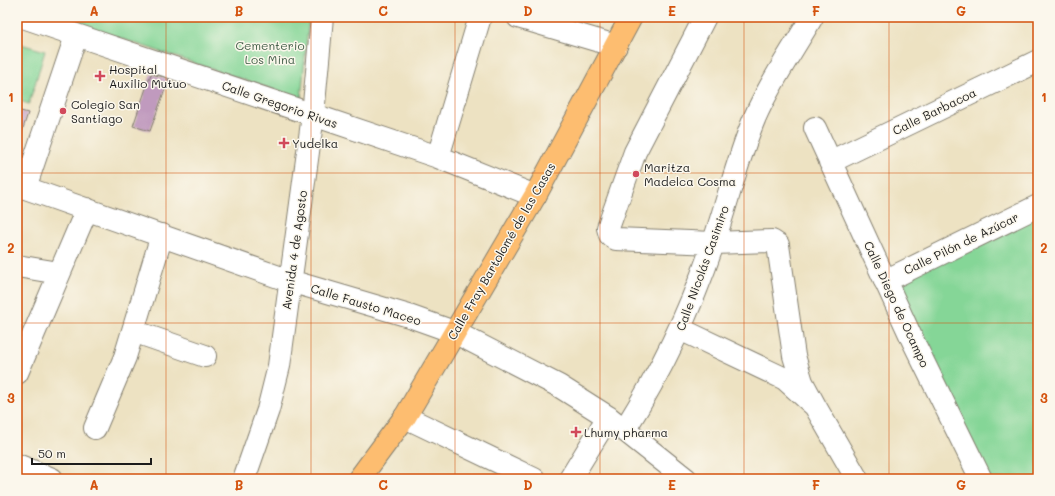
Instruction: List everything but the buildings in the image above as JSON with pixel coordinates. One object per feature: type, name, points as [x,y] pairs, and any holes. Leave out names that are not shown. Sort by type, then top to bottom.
[{"type":"main road","name":"Calle Fray Bartolomé de las Casas","points":[[359,479],[405,417],[535,196],[632,17]]},
{"type":"street","name":"Calle Gregorio Rivas","points":[[23,17],[438,157],[535,196]]},
{"type":"street","name":"Avenida 4 de Agosto","points":[[244,479],[268,410],[279,366],[313,115],[322,17]]},
{"type":"street","points":[[438,157],[480,17]]},
{"type":"street","points":[[518,17],[616,46]]},
{"type":"street","points":[[705,17],[635,152],[608,228],[610,235],[616,239],[714,242],[772,240],[778,245],[794,356],[802,382],[857,479]]},
{"type":"street","name":"Calle Nicolás Casimiro","points":[[570,479],[617,423],[651,388],[680,329],[714,242],[755,117],[771,85],[812,17]]},
{"type":"street","points":[[21,186],[76,36]]},
{"type":"street","name":"Calle Barbacoa","points":[[830,162],[1038,61]]},
{"type":"street","name":"Calle Diego de Ocampo","points":[[815,128],[913,341],[981,479]]},
{"type":"street","name":"Calle Fausto Maceo","points":[[21,186],[290,281],[409,316],[454,332],[559,386],[617,423],[686,479]]},
{"type":"street","name":"Calle Pilón de Azúcar","points":[[885,281],[1038,206]]},
{"type":"street","points":[[17,374],[87,209]]},
{"type":"street","points":[[95,428],[116,380],[133,331],[162,235]]},
{"type":"street","points":[[17,266],[59,273]]},
{"type":"street","points":[[680,329],[785,378],[815,406]]},
{"type":"street","points":[[133,331],[206,356]]},
{"type":"street","points":[[405,417],[534,479]]},
{"type":"street","points":[[17,465],[52,479]]},
{"type":"green space","name":"Cementerio Los Mina","points":[[57,17],[309,17],[301,99]]},
{"type":"green space","points":[[17,43],[45,51],[29,104],[17,100]]},
{"type":"green space","points":[[1038,213],[1038,479],[990,479],[894,281]]},
{"type":"place","name":"Hospital Auxilio Mutuo","points":[[100,76]]},
{"type":"place","name":"Colegio San Santiago","points":[[63,111]]},
{"type":"place","name":"Yudelka","points":[[284,143]]},
{"type":"place","name":"Maritza Madelca Cosma","points":[[636,174]]},
{"type":"place","name":"Lhumy pharma","points":[[576,432]]}]
